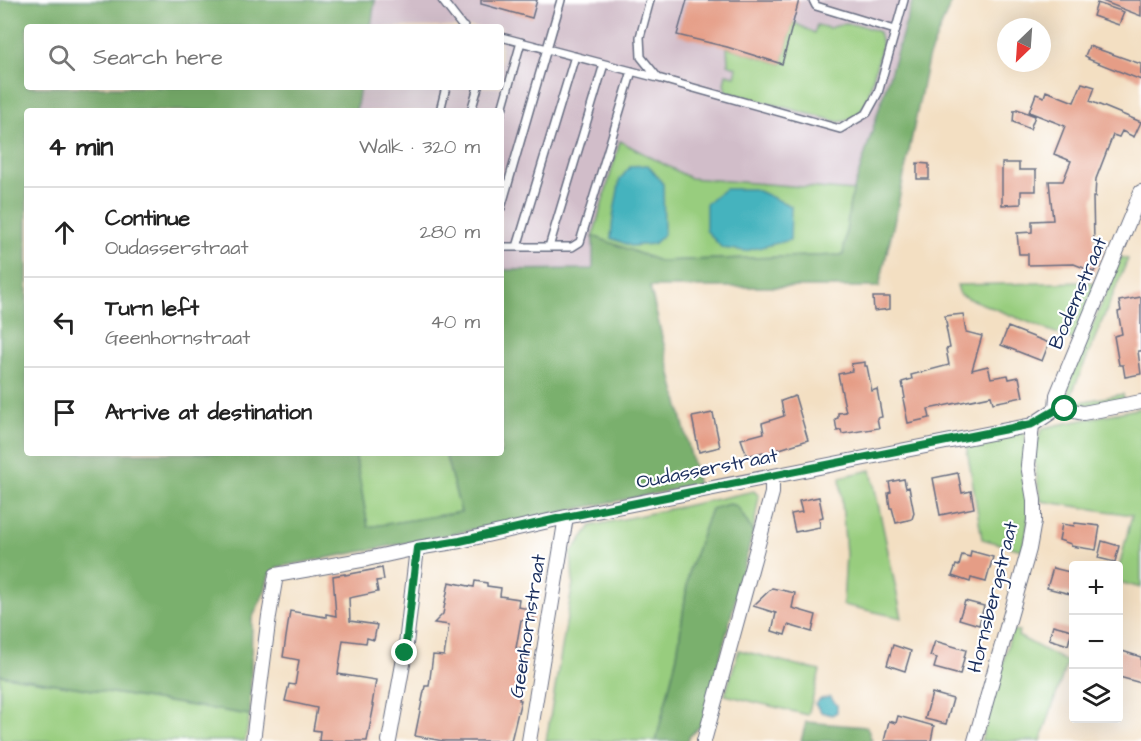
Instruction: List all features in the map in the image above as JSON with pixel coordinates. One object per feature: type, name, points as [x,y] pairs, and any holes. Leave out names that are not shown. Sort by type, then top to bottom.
[{"type":"street","name":"Bodemstraat","points":[[1056,410],[1056,395],[1141,192]]},
{"type":"street","points":[[1056,410],[1065,409],[1083,413],[1141,402]]},
{"type":"street","name":"Oudasserstraat","points":[[253,741],[276,575],[460,541],[566,517],[1032,424],[1056,410]]},
{"type":"street","name":"Hornsbergstraat","points":[[975,741],[1029,549],[1034,521],[1034,500],[1028,465],[1032,424]]},
{"type":"street","points":[[704,741],[772,493],[771,477]]},
{"type":"street","name":"Geenhornstraat","points":[[529,741],[566,517]]},
{"type":"street","points":[[389,741],[405,653],[417,548]]},
{"type":"lane","points":[[442,0],[461,24]]},
{"type":"lane","points":[[504,198],[561,0]]},
{"type":"lane","points":[[650,0],[640,37],[641,57],[658,78]]},
{"type":"lane","points":[[813,0],[816,6],[895,30]]},
{"type":"lane","points":[[504,38],[840,129],[867,113],[878,93],[904,0]]},
{"type":"lane","points":[[502,108],[521,42]]},
{"type":"lane","points":[[517,247],[575,56]]},
{"type":"lane","points":[[549,247],[604,64]]},
{"type":"lane","points":[[504,247],[572,247],[580,242],[632,71]]},
{"type":"lane","points":[[441,108],[445,90]]},
{"type":"lane","points":[[472,108],[477,90]]},
{"type":"shaded area","points":[[375,0],[913,0],[850,202],[659,261],[593,236],[594,269],[504,270],[504,108],[356,108],[360,90],[504,90],[504,24],[371,24]]},
{"type":"green space","points":[[0,0],[375,0],[371,24],[24,24],[24,90],[360,90],[356,108],[24,108],[24,456],[356,456],[368,527],[461,512],[446,456],[504,456],[504,270],[593,269],[593,236],[659,261],[843,255],[850,202],[913,0],[952,0],[928,59],[879,287],[650,287],[698,485],[278,567],[269,575],[265,591],[252,619],[250,715],[0,675]]},
{"type":"green space","points":[[793,22],[814,33],[817,25],[829,28],[844,24],[860,25],[879,32],[882,45],[866,104],[855,117],[839,122],[726,91],[724,84],[726,74],[735,76],[737,68],[728,64],[727,47],[782,64]]},
{"type":"green space","points":[[620,141],[690,178],[854,191],[850,202],[843,255],[659,261],[593,236]]},
{"type":"green space","points":[[1121,257],[1128,259],[1072,393],[1080,402],[1123,394],[1124,399],[1083,407],[1071,399],[1068,385]]},
{"type":"green space","points":[[1089,282],[1097,284],[1073,340],[960,295],[957,285]]},
{"type":"green space","points":[[1141,408],[1141,588],[1123,583],[1123,561],[1120,561],[1132,515],[1041,501],[1035,454],[1043,428]]},
{"type":"green space","points":[[1025,433],[1029,501],[1027,532],[1022,550],[982,539],[966,443]]},
{"type":"green space","points":[[356,456],[446,456],[461,512],[368,527]]},
{"type":"green space","points":[[871,470],[902,618],[843,605],[846,554],[840,477]]},
{"type":"green space","points":[[754,491],[759,496],[753,532],[737,506],[729,504],[711,509],[689,571],[677,656],[656,741],[546,741],[573,583],[571,553],[591,526]]},
{"type":"green space","points":[[729,504],[737,506],[753,532],[703,723],[688,741],[656,741],[677,656],[689,571],[711,509]]},
{"type":"green space","points":[[1012,630],[1019,631],[1018,636],[1067,662],[1041,741],[981,741]]},
{"type":"green space","points":[[739,650],[820,671],[808,715],[725,695]]},
{"type":"green space","points":[[0,675],[250,715],[245,741],[0,741]]},
{"type":"green space","points":[[806,722],[867,727],[872,741],[801,741]]},
{"type":"water","points":[[648,165],[663,184],[664,234],[653,244],[631,246],[611,238],[620,179],[631,166]]},
{"type":"water","points":[[725,189],[754,189],[791,206],[790,240],[745,251],[722,248],[706,230],[706,204]]},
{"type":"water","points":[[830,697],[837,705],[837,712],[832,715],[821,712],[815,704],[821,699]]},
{"type":"building","points":[[481,0],[537,0],[532,18],[481,4]]},
{"type":"building","points":[[687,0],[799,0],[782,64],[677,35]]},
{"type":"building","points":[[1141,0],[1141,16],[1102,1]]},
{"type":"building","points":[[1097,3],[1124,12],[1119,25],[1093,16]]},
{"type":"building","points":[[1089,46],[1141,64],[1141,80],[1088,59],[1085,56]]},
{"type":"building","points":[[1082,83],[1095,87],[1090,101],[1141,122],[1134,137],[1122,131],[1119,137],[1113,135],[1096,179],[1095,197],[1093,197],[1094,243],[1104,247],[1094,272],[1074,264],[1028,265],[1028,254],[1019,254],[1017,233],[1032,232],[1032,221],[1053,220],[1049,181],[1063,181],[1071,161],[1054,154],[1065,126],[1029,112],[1036,94],[1044,97],[1046,91],[1074,102]]},
{"type":"building","points":[[1017,109],[1035,116],[1030,129],[1013,122],[1014,110],[1017,111]]},
{"type":"building","points":[[917,163],[929,164],[929,179],[917,179]]},
{"type":"building","points":[[1002,163],[1019,163],[1019,170],[1036,170],[1036,191],[1021,191],[1021,204],[1002,205]]},
{"type":"building","points":[[873,297],[890,297],[890,309],[874,311]]},
{"type":"building","points":[[1141,297],[1141,351],[1138,351],[1141,374],[1125,377],[1123,365],[1119,365],[1114,336],[1122,334],[1118,312],[1121,311],[1119,301]]},
{"type":"building","points":[[963,314],[966,332],[982,336],[972,370],[988,366],[991,378],[1008,375],[1009,379],[1019,377],[1023,397],[993,403],[991,396],[928,409],[930,418],[908,423],[902,382],[912,379],[911,375],[949,365],[946,349],[950,348],[945,316]]},
{"type":"building","points":[[1008,327],[1049,343],[1042,361],[1001,345]]},
{"type":"building","points":[[865,362],[872,391],[877,389],[882,417],[877,418],[879,428],[842,434],[841,430],[837,431],[835,419],[838,418],[838,413],[846,412],[838,374],[852,371],[851,364]]},
{"type":"building","points":[[795,396],[808,440],[764,454],[763,452],[747,456],[741,439],[764,433],[762,423],[784,416],[781,401]]},
{"type":"building","points":[[713,413],[720,447],[699,452],[692,417]]},
{"type":"building","points":[[958,473],[962,493],[971,491],[974,508],[940,515],[933,478]]},
{"type":"building","points":[[904,479],[906,488],[909,487],[914,513],[912,519],[896,523],[892,508],[890,508],[889,482]]},
{"type":"building","points":[[819,497],[823,517],[819,518],[820,527],[795,532],[791,514],[802,512],[799,501]]},
{"type":"building","points":[[1075,523],[1100,526],[1096,550],[1071,546],[1059,540],[1062,524],[1074,526]]},
{"type":"building","points":[[1102,541],[1119,546],[1115,561],[1098,558]]},
{"type":"building","points":[[971,551],[993,557],[986,582],[971,578],[970,582],[952,576],[956,565],[959,566],[962,555],[970,557]]},
{"type":"building","points":[[382,568],[384,580],[376,581],[378,592],[349,598],[350,621],[377,625],[374,640],[367,638],[366,643],[343,640],[338,674],[376,680],[367,741],[319,741],[320,731],[313,730],[317,708],[285,701],[289,684],[295,685],[299,660],[283,657],[290,611],[326,617],[326,614],[336,616],[333,576]]},
{"type":"building","points":[[1053,568],[1069,572],[1069,594],[1047,588]]},
{"type":"building","points":[[475,581],[501,588],[500,596],[519,599],[518,607],[535,610],[533,622],[521,620],[516,648],[527,650],[519,700],[521,700],[511,741],[443,741],[415,736],[425,686],[429,686],[433,655],[444,656],[449,625],[434,623],[443,614],[449,582],[474,587]]},
{"type":"building","points":[[772,588],[795,593],[792,608],[816,615],[812,632],[788,625],[785,635],[772,631],[776,613],[753,606]]},
{"type":"building","points":[[965,601],[984,606],[979,625],[959,619]]},
{"type":"building","points":[[1053,625],[1069,629],[1068,645],[1049,639]]},
{"type":"building","points":[[935,641],[966,650],[960,675],[934,668],[937,658],[930,656]]},
{"type":"building","points":[[893,645],[911,651],[905,671],[887,665]]},
{"type":"building","points":[[1123,651],[1141,657],[1141,683],[1123,678]]},
{"type":"building","points":[[932,693],[953,699],[946,724],[925,719]]},
{"type":"building","points":[[898,716],[934,726],[931,741],[884,741],[889,721],[896,723]]},
{"type":"route","points":[[405,653],[417,548],[1032,424],[1056,410],[1065,409]]}]
